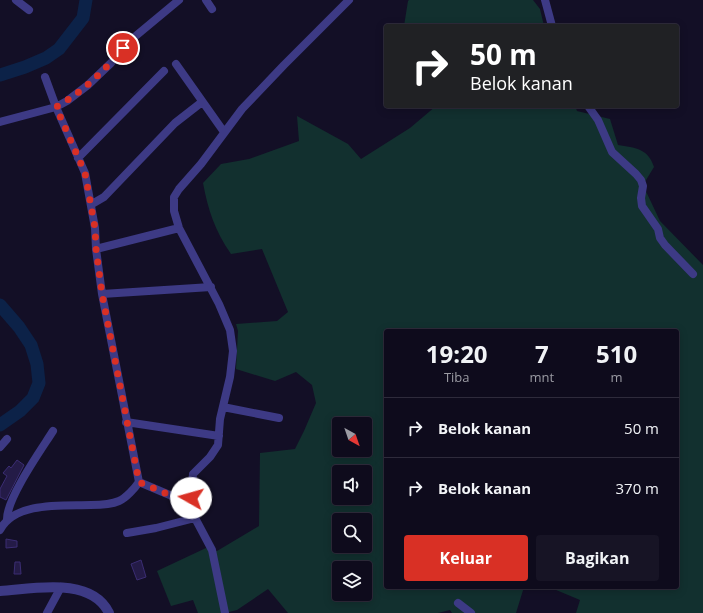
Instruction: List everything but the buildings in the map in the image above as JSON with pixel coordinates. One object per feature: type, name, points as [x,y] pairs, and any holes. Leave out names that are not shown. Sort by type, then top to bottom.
[{"type":"street","points":[[16,0],[29,10]]},
{"type":"street","points":[[0,122],[56,107],[73,97],[111,63],[123,48],[179,0]]},
{"type":"street","points":[[206,0],[212,9]]},
{"type":"street","points":[[225,613],[212,550],[195,518],[191,498],[193,474],[213,455],[218,445],[233,351],[230,330],[210,287],[179,228],[174,211],[174,199],[176,194],[245,106],[278,70],[349,0]]},
{"type":"street","points":[[546,0],[552,24]]},
{"type":"street","points":[[176,64],[224,132]]},
{"type":"street","points":[[78,158],[164,71]]},
{"type":"street","points":[[45,77],[56,107],[85,173],[92,204],[102,294],[139,482]]},
{"type":"street","points":[[92,204],[104,197],[175,123],[202,102]]},
{"type":"street","points":[[589,108],[598,120],[612,152],[641,180],[643,186],[641,198],[642,206],[658,229],[660,238],[692,274]]},
{"type":"street","points":[[96,249],[179,228]]},
{"type":"street","points":[[102,294],[210,287]]},
{"type":"street","points":[[223,407],[279,418]]},
{"type":"street","points":[[126,422],[219,436]]},
{"type":"street","points":[[7,520],[8,511],[22,480],[53,431]]},
{"type":"street","points":[[0,447],[7,439]]},
{"type":"street","points":[[139,482],[172,496],[191,498]]},
{"type":"street","points":[[0,530],[7,520],[21,512],[33,508],[113,503],[121,499],[139,482]]},
{"type":"street","points":[[127,533],[156,528],[195,518]]},
{"type":"street","points":[[0,591],[61,587],[73,588],[87,592],[99,599],[109,613]]},
{"type":"street","points":[[48,613],[61,587]]},
{"type":"street","points":[[458,603],[471,613]]},
{"type":"green space","points":[[533,0],[540,9],[544,24],[404,24],[408,1]]},
{"type":"green space","points":[[434,108],[576,108],[577,111],[610,119],[618,145],[635,148],[644,152],[648,156],[654,167],[643,185],[660,221],[703,265],[703,613],[576,613],[580,600],[554,589],[679,589],[679,329],[384,329],[384,589],[523,589],[516,613],[452,613],[450,610],[438,613],[288,613],[268,589],[237,610],[225,613],[198,613],[193,600],[171,606],[157,571],[206,548],[217,551],[259,526],[260,453],[295,449],[316,403],[312,385],[296,372],[275,381],[236,369],[238,331],[236,324],[277,321],[288,312],[262,249],[231,254],[225,245],[213,220],[203,183],[221,164],[249,159],[299,141],[297,116],[348,144],[361,159],[410,128]]},
{"type":"waterway","points":[[0,75],[46,58],[59,49],[83,18],[86,0]]},
{"type":"waterway","points":[[0,305],[19,327],[31,345],[37,364],[39,383],[33,398],[20,411],[0,425]]},
{"type":"route","points":[[123,48],[111,63],[88,85],[73,97],[56,107],[85,173],[92,204],[102,294],[139,482],[176,498],[191,498]]}]
